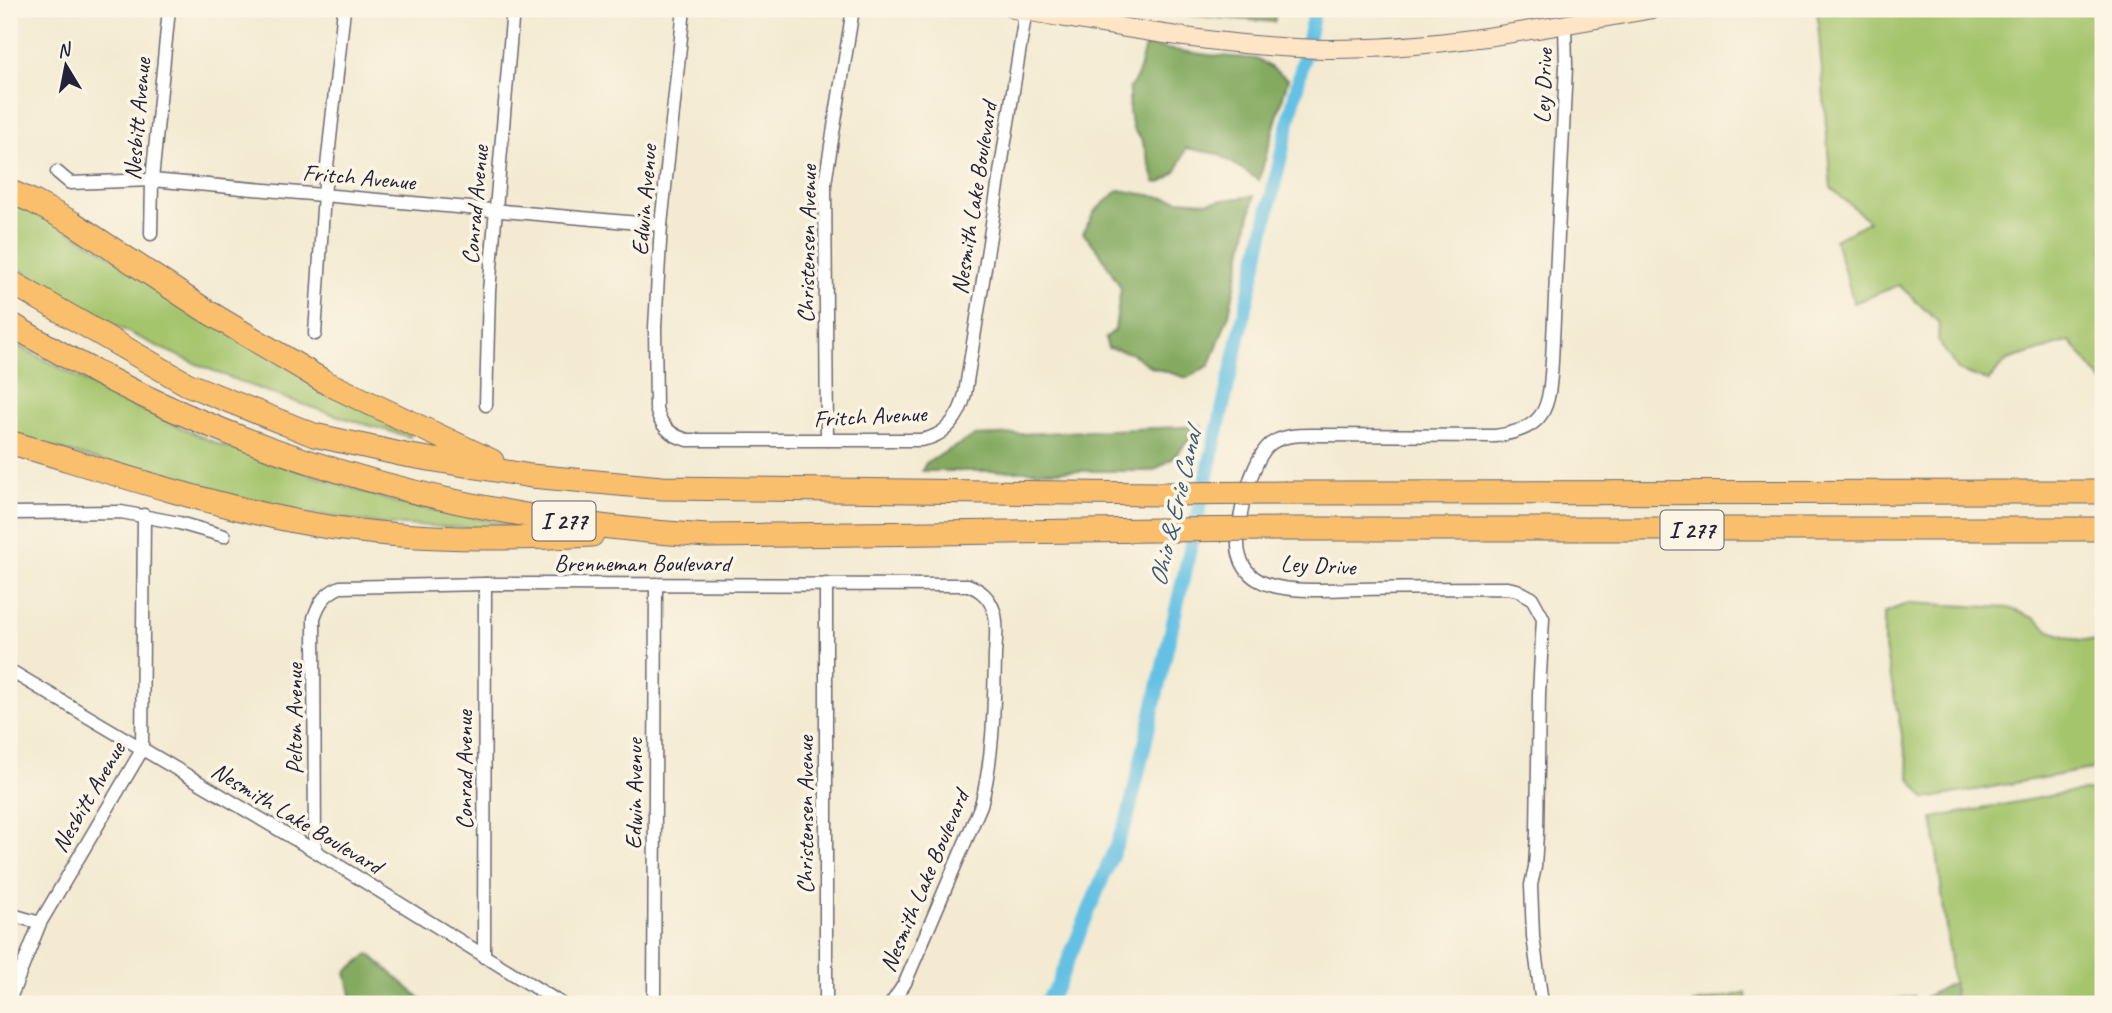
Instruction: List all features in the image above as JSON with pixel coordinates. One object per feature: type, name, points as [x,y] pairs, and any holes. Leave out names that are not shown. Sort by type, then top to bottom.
[{"type":"highway","points":[[9,191],[73,223],[205,310],[327,383],[521,474]]},
{"type":"highway","name":"I 277","points":[[9,281],[187,384],[314,435],[405,455],[521,474],[662,488],[1159,494],[2103,492]]},
{"type":"highway","name":"I 277","points":[[9,323],[125,389],[206,425],[314,465],[420,495],[496,511],[645,532],[707,536],[1280,529],[2103,529]]},
{"type":"highway","points":[[9,442],[276,517],[364,531],[425,537],[511,540],[645,532]]},
{"type":"highway","points":[[9,460],[43,452]]},
{"type":"main road","points":[[1021,9],[1167,34],[1281,47],[1331,49],[1439,44],[1653,9]]},
{"type":"street","name":"Nesbitt Avenue","points":[[151,234],[152,180],[169,9]]},
{"type":"street","points":[[315,334],[324,194],[344,9]]},
{"type":"street","name":"Conrad Avenue","points":[[486,405],[489,291],[513,9]]},
{"type":"street","name":"Edwin Avenue","points":[[656,397],[655,327],[661,225],[684,9]]},
{"type":"street","name":"Christensen Avenue","points":[[827,440],[825,183],[853,9]]},
{"type":"street","name":"Nesmith Lake Boulevard","points":[[965,394],[1021,9]]},
{"type":"street","name":"Ley Drive","points":[[1542,1004],[1533,936],[1531,885],[1537,832],[1539,690],[1543,625],[1538,605],[1526,593],[1508,589],[1320,589],[1274,586],[1250,574],[1240,556],[1238,542],[1252,473],[1269,445],[1278,440],[1313,435],[1495,436],[1521,430],[1535,422],[1543,413],[1550,392],[1552,362],[1566,25]]},
{"type":"street","name":"Fritch Avenue","points":[[57,173],[70,183],[152,180],[661,225]]},
{"type":"street","name":"Fritch Avenue","points":[[656,397],[658,416],[670,432],[688,440],[920,440],[932,438],[951,425],[965,394]]},
{"type":"street","points":[[9,513],[121,512],[144,515],[224,536]]},
{"type":"street","name":"Nesbitt Avenue","points":[[9,1002],[40,923],[142,750],[144,515]]},
{"type":"street","name":"Conrad Avenue","points":[[484,957],[485,584]]},
{"type":"street","name":"Edwin Avenue","points":[[654,1004],[656,584]]},
{"type":"street","name":"Christensen Avenue","points":[[826,584],[826,1004]]},
{"type":"street","name":"Brenneman Boulevard","points":[[330,592],[348,585],[956,585]]},
{"type":"street","name":"Nesmith Lake Boulevard","points":[[891,1004],[905,983],[918,954],[978,814],[988,779],[994,716],[996,621],[984,594],[968,585],[956,585]]},
{"type":"street","name":"Pelton Avenue","points":[[315,851],[314,618],[317,607],[330,592]]},
{"type":"street","name":"Nesmith Lake Boulevard","points":[[9,670],[315,851],[562,1004]]},
{"type":"street","points":[[9,914],[40,923]]},
{"type":"green space","points":[[1153,9],[1277,9],[1274,22],[1153,12]]},
{"type":"green space","points":[[1817,9],[2103,9],[2103,382],[2070,341],[2007,360],[1988,381],[1958,370],[1938,341],[1939,323],[1899,285],[1854,303],[1835,240],[1869,221],[1831,188]]},
{"type":"green space","points":[[1145,46],[1258,59],[1288,79],[1259,180],[1218,154],[1186,148],[1177,171],[1161,183],[1155,182],[1142,140],[1133,129],[1129,111],[1129,89],[1137,77]]},
{"type":"green space","points":[[1119,190],[1208,202],[1254,196],[1229,314],[1210,365],[1187,378],[1151,367],[1131,353],[1108,348],[1105,338],[1115,330],[1121,288],[1099,251],[1083,233],[1095,211]]},
{"type":"green space","points":[[9,202],[54,222],[411,432],[410,437],[253,387],[152,344],[55,292],[9,262]]},
{"type":"green space","points":[[9,341],[127,403],[218,444],[397,503],[519,526],[520,530],[379,524],[276,508],[9,436]]},
{"type":"green space","points":[[1201,426],[1173,458],[1153,471],[922,471],[926,463],[974,436]]},
{"type":"green space","points":[[1909,603],[2009,608],[2034,618],[2050,631],[2073,639],[2103,642],[2103,767],[1926,799],[1911,780],[1884,644],[1884,613]]},
{"type":"green space","points":[[2103,789],[2103,1004],[2068,1004],[2064,1000],[2030,1004],[1955,1004],[1933,818],[2065,793]]},
{"type":"green space","points":[[369,954],[427,1004],[353,1004],[346,972]]},
{"type":"green space","points":[[1953,982],[1955,1004],[1926,1004],[1924,998]]},
{"type":"green space","points":[[1746,993],[1747,1004],[1691,1004]]},
{"type":"green space","points":[[1914,996],[1915,1004],[1863,1004]]},
{"type":"waterway","name":"Ohio & Erie Canal","points":[[1044,1004],[1057,987],[1128,817],[1315,9]]}]
